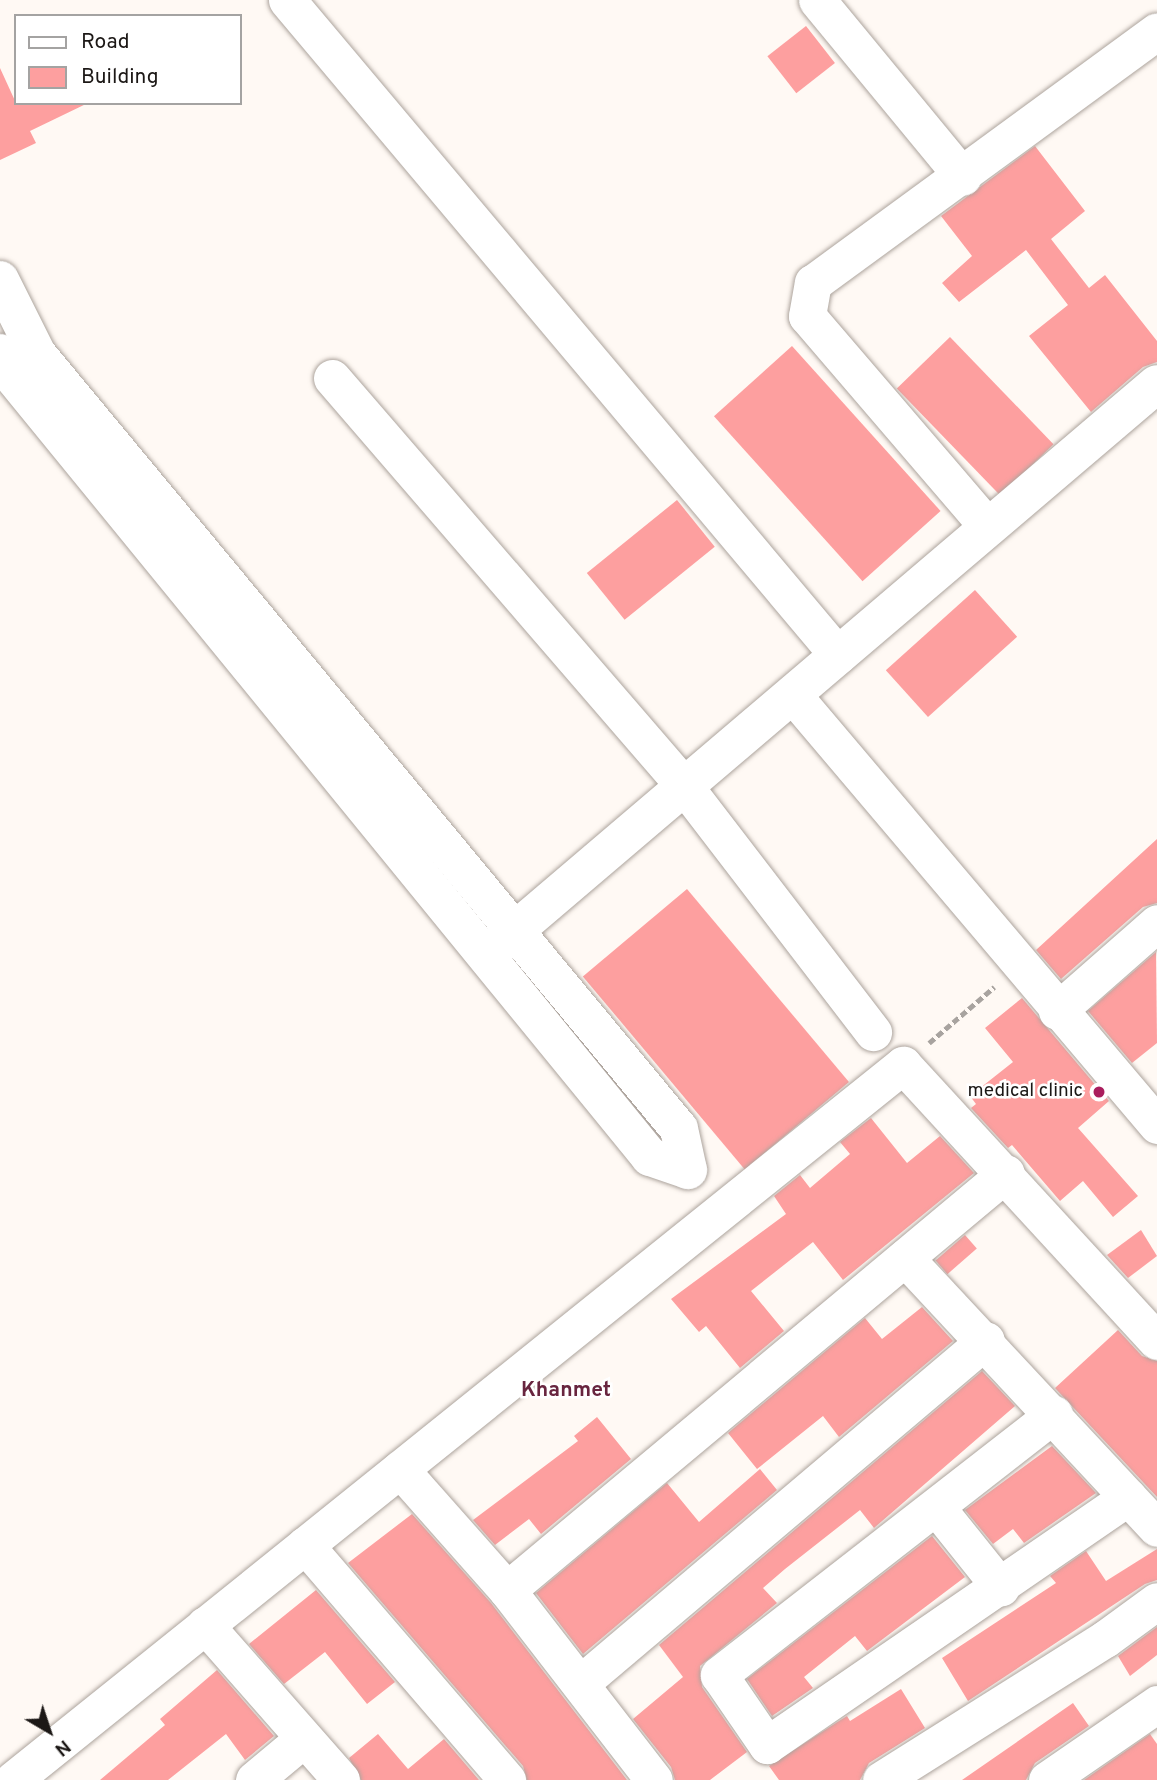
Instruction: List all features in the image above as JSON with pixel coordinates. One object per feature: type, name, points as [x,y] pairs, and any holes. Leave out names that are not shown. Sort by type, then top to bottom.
[{"type":"street","points":[[287,0],[838,655]]},
{"type":"street","points":[[817,0],[963,177]]},
{"type":"street","points":[[988,527],[807,316],[813,283],[963,177],[1157,32]]},
{"type":"street","points":[[0,280],[37,354],[679,1129],[688,1170],[720,1211]]},
{"type":"street","points":[[0,353],[10,373],[487,953],[650,1157],[688,1170]]},
{"type":"street","points":[[332,379],[685,787],[873,1032]]},
{"type":"street","points":[[487,953],[1157,384]]},
{"type":"street","points":[[792,694],[1057,1011],[1151,1108]]},
{"type":"street","points":[[1057,1011],[1157,923]]},
{"type":"street","points":[[13,1780],[903,1065],[1006,1173],[1157,1341]]},
{"type":"street","points":[[507,1590],[1006,1173]]},
{"type":"street","points":[[905,1258],[985,1340],[1157,1528]]},
{"type":"street","points":[[582,1682],[985,1340]]},
{"type":"street","points":[[1054,1414],[937,1508],[719,1675],[767,1745],[1001,1588],[1128,1497]]},
{"type":"street","points":[[400,1469],[507,1590],[582,1682],[654,1780]]},
{"type":"street","points":[[937,1508],[1001,1588]]},
{"type":"street","points":[[305,1545],[507,1780]]},
{"type":"street","points":[[881,1780],[1105,1639],[1157,1601]]},
{"type":"street","points":[[205,1625],[341,1780]]},
{"type":"street","points":[[1069,1774],[1152,1715]]},
{"type":"street","points":[[254,1780],[303,1739]]},
{"type":"path","points":[[903,1065],[1019,966]]},
{"type":"building","points":[[806,26],[835,63],[796,93],[767,56]]},
{"type":"building","points":[[0,68],[14,99],[14,105],[84,105],[30,131],[36,143],[0,160]]},
{"type":"building","points":[[1035,146],[1085,211],[1051,239],[1089,288],[1105,275],[1157,341],[1157,362],[1143,367],[1091,412],[1029,336],[1068,305],[1026,250],[959,302],[942,283],[972,256],[941,216]]},
{"type":"building","points":[[950,337],[1054,444],[1000,496],[897,388]]},
{"type":"building","points":[[792,346],[941,511],[863,581],[714,416]]},
{"type":"building","points":[[677,500],[715,547],[625,620],[587,573]]},
{"type":"building","points":[[975,590],[1017,637],[928,717],[886,670]]},
{"type":"building","points":[[1157,839],[1157,903],[1143,907],[1061,979],[1036,950]]},
{"type":"building","points":[[687,889],[849,1082],[745,1169],[583,976]]},
{"type":"building","points":[[1156,952],[1157,1043],[1132,1063],[1088,1011]]},
{"type":"building","points":[[1022,998],[1109,1101],[1078,1128],[1138,1196],[1113,1217],[1083,1181],[1060,1201],[1012,1145],[1008,1148],[971,1108],[976,1104],[970,1096],[1013,1062],[985,1028]]},
{"type":"building","points":[[871,1118],[907,1163],[940,1136],[974,1173],[843,1280],[813,1242],[751,1291],[784,1331],[740,1368],[706,1326],[699,1332],[671,1299],[786,1214],[774,1196],[800,1175],[810,1188],[850,1154],[840,1142]]},
{"type":"building","points":[[1141,1230],[1157,1256],[1128,1278],[1107,1255]]},
{"type":"building","points":[[965,1235],[977,1249],[947,1274],[936,1261]]},
{"type":"building","points":[[922,1307],[953,1341],[839,1437],[823,1416],[757,1469],[728,1433],[865,1318],[882,1339]]},
{"type":"building","points":[[1118,1330],[1142,1356],[1157,1361],[1157,1497],[1055,1388]]},
{"type":"building","points":[[982,1371],[1015,1406],[874,1528],[860,1510],[785,1569],[763,1588],[777,1603],[700,1666],[702,1687],[747,1752],[710,1780],[675,1780],[671,1767],[633,1719],[683,1677],[659,1645]]},
{"type":"building","points":[[597,1417],[631,1459],[541,1534],[529,1519],[495,1545],[473,1520],[578,1441],[574,1436]]},
{"type":"building","points":[[1052,1446],[1096,1493],[1024,1543],[1013,1529],[993,1544],[965,1510]]},
{"type":"building","points":[[760,1469],[777,1490],[583,1654],[536,1593],[667,1483],[699,1522]]},
{"type":"building","points":[[412,1514],[491,1603],[627,1780],[527,1780],[523,1766],[348,1563]]},
{"type":"building","points":[[932,1536],[965,1577],[867,1651],[855,1636],[804,1677],[813,1688],[772,1716],[747,1679]]},
{"type":"building","points":[[1157,1549],[1157,1580],[1145,1584],[968,1701],[942,1658],[1056,1583],[1050,1576],[1086,1551],[1106,1581]]},
{"type":"building","points":[[316,1590],[395,1682],[367,1704],[325,1652],[284,1684],[249,1644]]},
{"type":"building","points":[[1157,1627],[1157,1655],[1130,1676],[1118,1656]]},
{"type":"building","points":[[217,1670],[274,1736],[245,1760],[226,1734],[168,1780],[100,1780],[165,1725],[160,1719]]},
{"type":"building","points":[[901,1689],[925,1728],[869,1763],[860,1780],[779,1780],[769,1766],[847,1716],[850,1721]]},
{"type":"building","points":[[1073,1703],[1089,1726],[1035,1763],[1026,1780],[962,1780]]},
{"type":"building","points":[[378,1734],[408,1769],[444,1739],[479,1780],[361,1780],[349,1758]]},
{"type":"building","points":[[1150,1734],[1157,1744],[1157,1780],[1084,1780]]},
{"type":"place","name":"medical clinic","points":[[1099,1092]]},
{"type":"district","name":"Khanmet","points":[[566,1391]]}]
